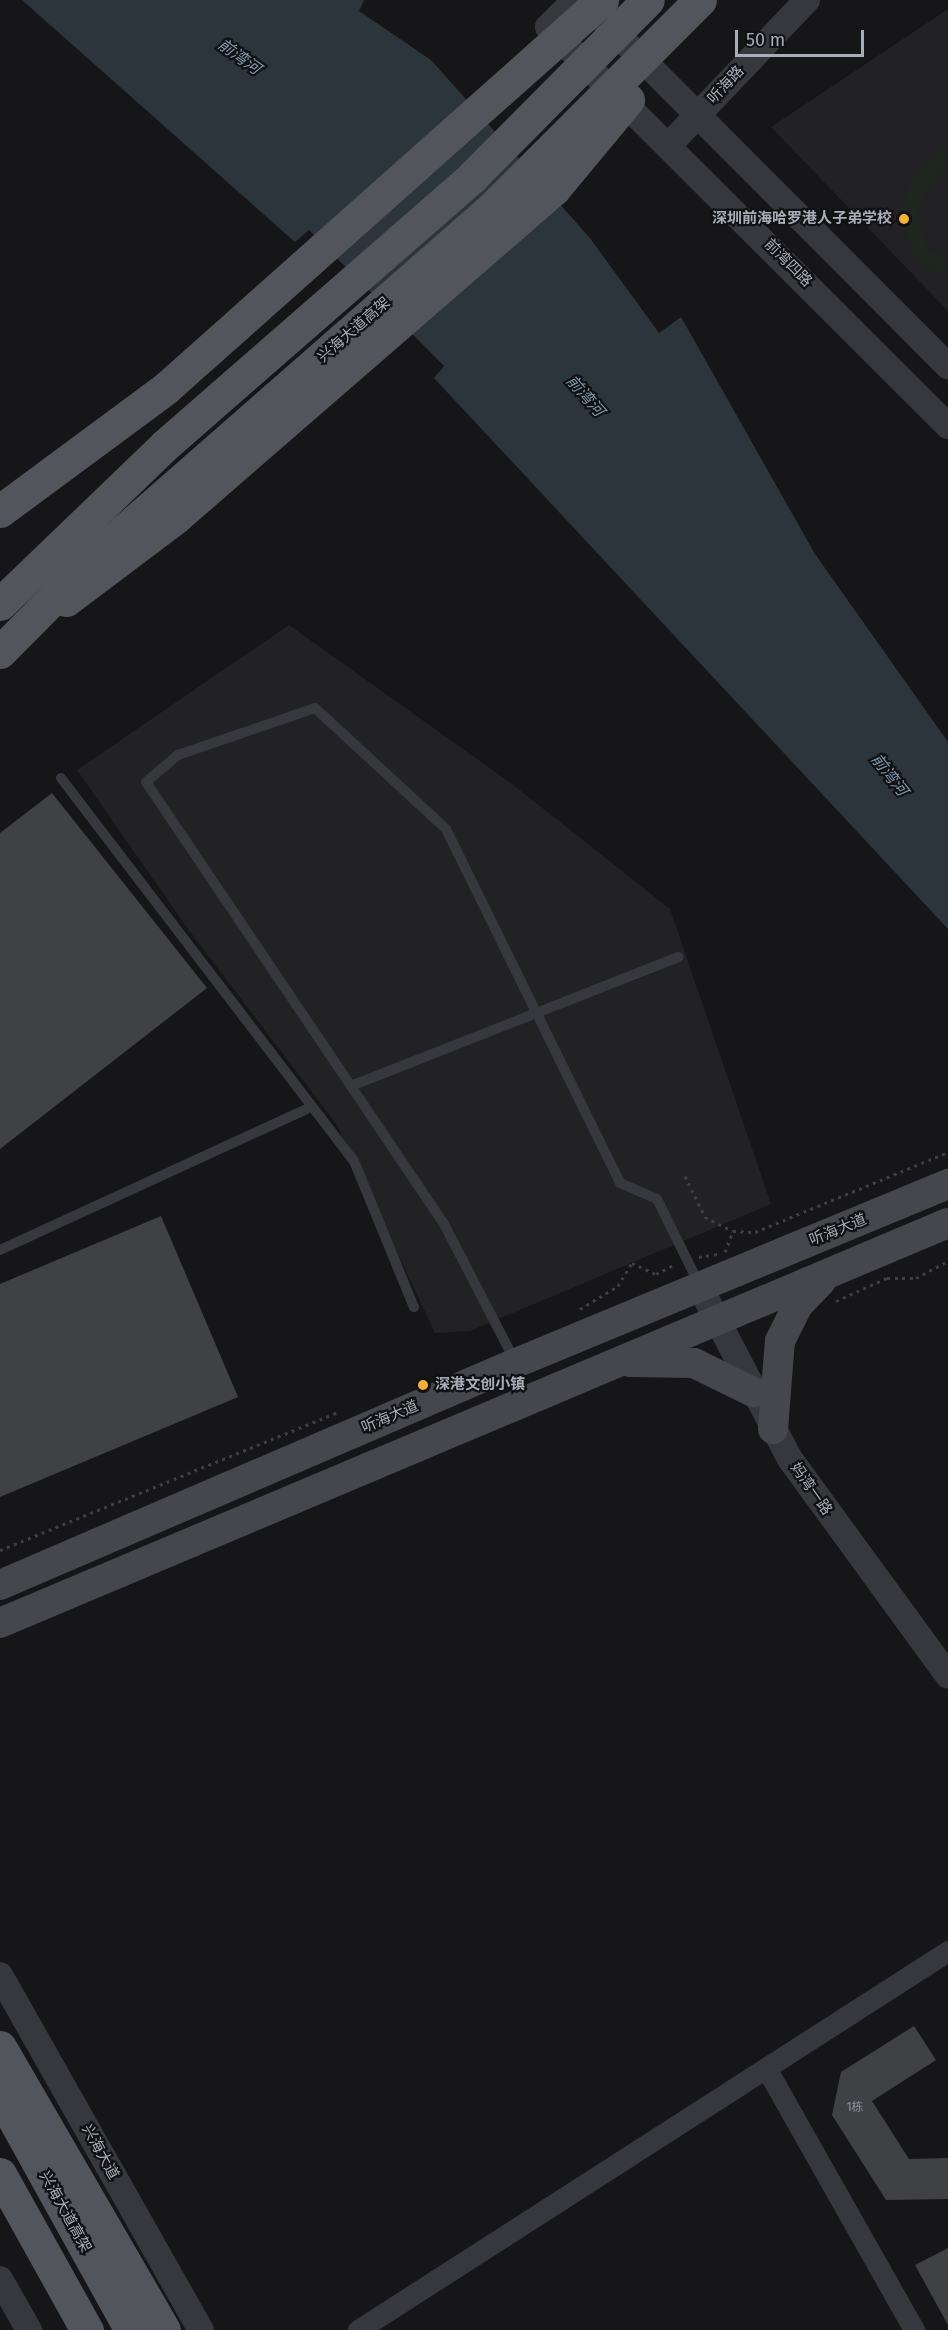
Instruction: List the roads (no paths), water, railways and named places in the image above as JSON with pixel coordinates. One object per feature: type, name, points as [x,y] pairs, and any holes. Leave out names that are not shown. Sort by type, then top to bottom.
[{"type":"main road","points":[[0,511],[174,380],[602,0]]},
{"type":"main road","points":[[0,604],[164,446],[489,161],[648,0]]},
{"type":"main road","points":[[0,651],[176,517],[554,189],[702,0]]},
{"type":"main road","name":"兴海大道高架","points":[[0,651],[96,555],[492,208],[702,0]]},
{"type":"main road","name":"听海大道","points":[[0,1585],[516,1363],[948,1185]]},
{"type":"main road","points":[[0,1623],[948,1223]]},
{"type":"main road","points":[[772,1429],[780,1341],[798,1305],[828,1274]]},
{"type":"main road","points":[[612,1363],[694,1363],[753,1392]]},
{"type":"main road","points":[[0,2047],[165,2330]]},
{"type":"main road","name":"兴海大道高架","points":[[0,2094],[131,2330]]},
{"type":"main road","points":[[0,2174],[87,2330]]},
{"type":"street","name":"前湾四路","points":[[576,0],[548,27],[670,144],[948,426]]},
{"type":"street","points":[[582,0],[699,114],[948,366]]},
{"type":"street","name":"听海路","points":[[670,144],[807,0]]},
{"type":"street","name":"妈湾一路","points":[[700,1287],[772,1429],[807,1485],[948,1676]]},
{"type":"street","points":[[358,2330],[948,1951]]},
{"type":"street","name":"兴海大道","points":[[0,1975],[201,2330]]},
{"type":"street","points":[[766,2068],[914,2330]]},
{"type":"street","points":[[0,2279],[29,2330]]},
{"type":"lane","points":[[516,1363],[444,1224],[146,782],[178,755],[315,708],[446,829],[620,1182],[657,1199],[700,1287]]},
{"type":"lane","points":[[61,778],[354,1161],[414,1307]]},
{"type":"lane","points":[[351,1086],[678,957]]},
{"type":"lane","points":[[0,1250],[311,1107]]},
{"type":"water","name":"前湾河","points":[[22,0],[364,0],[359,11],[431,60],[590,238],[659,333],[681,317],[815,554],[948,742],[948,929],[434,378],[444,366],[309,230],[295,242]]},
{"type":"place","name":"深圳前海哈罗港人子弟学校","points":[[904,219]]},
{"type":"place","name":"深港文创小镇","points":[[423,1385]]}]
